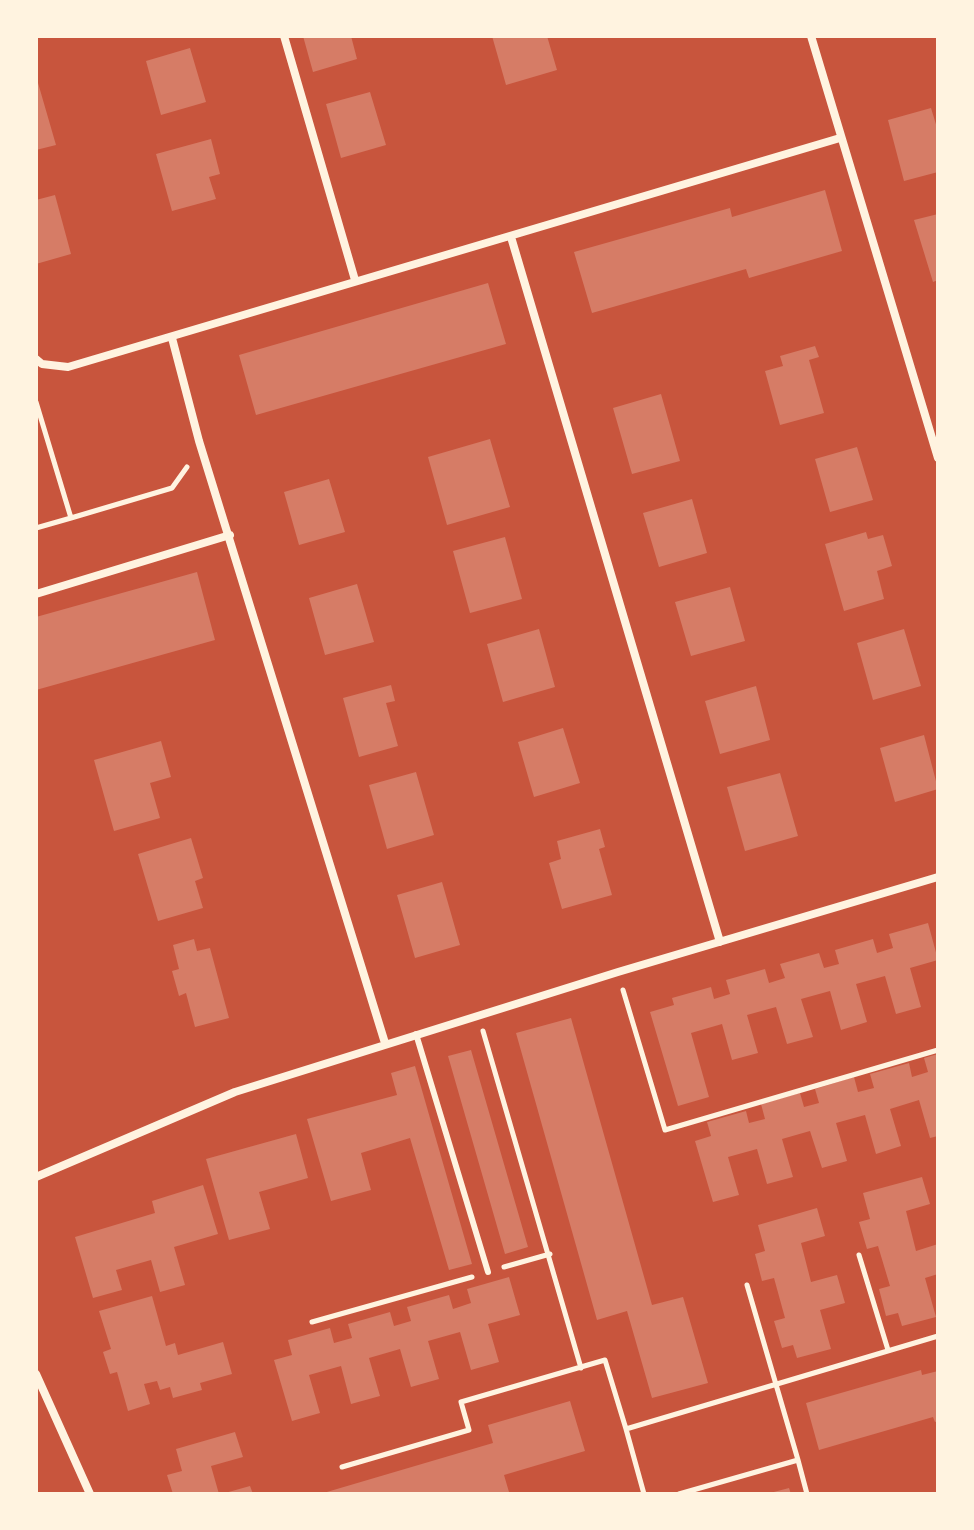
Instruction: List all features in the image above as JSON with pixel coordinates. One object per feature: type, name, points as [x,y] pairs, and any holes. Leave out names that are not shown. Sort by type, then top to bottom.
[{"type":"street","points":[[284,36],[355,280]]},
{"type":"street","points":[[811,36],[938,458]]},
{"type":"street","points":[[36,359],[42,364],[68,367],[840,138]]},
{"type":"street","points":[[511,237],[720,942]]},
{"type":"street","points":[[172,338],[199,441],[385,1043]]},
{"type":"street","points":[[36,594],[230,535]]},
{"type":"street","points":[[36,1177],[235,1092],[479,1014],[938,877]]},
{"type":"street","points":[[36,1374],[90,1494]]},
{"type":"lane","points":[[416,1034],[488,1272]]},
{"type":"path","points":[[36,402],[71,518]]},
{"type":"path","points":[[36,528],[172,488],[184,474],[199,441]]},
{"type":"path","points":[[618,972],[665,1130],[938,1050]]},
{"type":"path","points":[[479,1014],[581,1368]]},
{"type":"path","points":[[312,1322],[550,1254]]},
{"type":"path","points":[[859,1255],[888,1350]]},
{"type":"path","points":[[747,1285],[807,1494]]},
{"type":"path","points":[[626,1429],[938,1336]]},
{"type":"path","points":[[342,1467],[469,1430],[461,1402],[605,1360],[644,1494]]},
{"type":"path","points":[[679,1494],[798,1460]]},
{"type":"building","points":[[303,36],[351,36],[357,59],[313,72]]},
{"type":"building","points":[[492,36],[547,36],[557,70],[506,85]]},
{"type":"building","points":[[190,48],[206,102],[161,115],[146,61]]},
{"type":"building","points":[[36,76],[56,145],[36,150]]},
{"type":"building","points":[[370,92],[386,145],[341,158],[326,104]]},
{"type":"building","points":[[931,108],[938,131],[938,172],[904,181],[888,120]]},
{"type":"building","points":[[211,139],[220,174],[209,177],[216,199],[172,211],[156,154]]},
{"type":"building","points":[[825,190],[842,251],[749,278],[746,269],[592,313],[574,252],[730,208],[732,217]]},
{"type":"building","points":[[55,195],[71,254],[36,264],[36,200]]},
{"type":"building","points":[[938,214],[938,280],[933,282],[914,220]]},
{"type":"building","points":[[488,283],[506,344],[256,415],[239,355]]},
{"type":"building","points":[[815,346],[819,357],[809,360],[824,413],[780,425],[765,371],[783,366],[780,356]]},
{"type":"building","points":[[661,394],[680,461],[632,474],[613,408]]},
{"type":"building","points":[[490,439],[510,507],[447,525],[428,457]]},
{"type":"building","points":[[857,447],[873,500],[830,512],[815,459]]},
{"type":"building","points":[[329,479],[345,532],[299,545],[284,492]]},
{"type":"building","points":[[692,499],[707,553],[659,567],[643,513]]},
{"type":"building","points":[[866,532],[868,539],[883,535],[892,566],[877,571],[884,599],[844,611],[825,544]]},
{"type":"building","points":[[505,537],[522,599],[470,613],[453,551]]},
{"type":"building","points":[[197,572],[215,640],[36,690],[36,617]]},
{"type":"building","points":[[357,584],[374,642],[325,655],[309,598]]},
{"type":"building","points":[[730,587],[745,641],[691,656],[675,602]]},
{"type":"building","points":[[539,629],[555,687],[503,702],[487,644]]},
{"type":"building","points":[[904,629],[921,686],[873,700],[857,643]]},
{"type":"building","points":[[391,685],[395,701],[386,703],[398,746],[359,757],[343,698]]},
{"type":"building","points":[[756,686],[770,740],[720,754],[705,701]]},
{"type":"building","points":[[563,728],[580,783],[534,797],[518,742]]},
{"type":"building","points":[[924,735],[938,789],[895,802],[880,748]]},
{"type":"building","points":[[161,741],[171,777],[150,783],[160,818],[114,831],[94,760]]},
{"type":"building","points":[[416,772],[434,835],[387,849],[369,785]]},
{"type":"building","points":[[780,773],[798,836],[745,851],[727,787]]},
{"type":"building","points":[[600,829],[605,847],[599,849],[612,895],[562,909],[549,863],[561,859],[557,841]]},
{"type":"building","points":[[191,838],[203,878],[195,881],[203,908],[158,921],[138,854]]},
{"type":"building","points":[[442,882],[460,945],[415,958],[397,895]]},
{"type":"building","points":[[928,923],[938,960],[910,968],[921,1007],[896,1014],[885,976],[856,984],[867,1022],[841,1030],[830,991],[801,999],[813,1037],[787,1044],[776,1007],[747,1015],[758,1053],[732,1060],[722,1024],[691,1033],[709,1097],[678,1106],[650,1012],[674,1005],[672,998],[711,987],[714,999],[730,994],[726,980],[765,969],[769,983],[785,978],[780,964],[819,953],[824,968],[839,964],[835,950],[873,939],[877,953],[893,948],[889,934]]},
{"type":"building","points":[[194,939],[197,951],[210,948],[229,1018],[195,1027],[186,993],[179,996],[172,971],[179,969],[173,945]]},
{"type":"building","points":[[571,1018],[652,1305],[683,1297],[708,1383],[652,1398],[627,1311],[597,1320],[516,1033]]},
{"type":"building","points":[[471,1050],[528,1247],[505,1254],[448,1056]]},
{"type":"building","points":[[938,1054],[938,1136],[930,1138],[919,1100],[890,1109],[901,1146],[876,1154],[865,1115],[836,1123],[847,1161],[822,1168],[810,1131],[782,1139],[793,1177],[767,1184],[757,1149],[728,1157],[739,1195],[713,1202],[695,1141],[711,1136],[707,1122],[746,1111],[749,1123],[765,1119],[761,1104],[800,1093],[804,1107],[819,1103],[815,1089],[854,1077],[858,1092],[874,1088],[870,1074],[909,1063],[912,1077],[928,1072],[924,1058]]},
{"type":"building","points":[[415,1066],[472,1264],[449,1270],[410,1138],[361,1153],[371,1190],[331,1201],[307,1119],[397,1095],[391,1073]]},
{"type":"building","points":[[296,1134],[308,1178],[259,1192],[270,1229],[229,1240],[206,1159]]},
{"type":"building","points":[[922,1177],[930,1204],[906,1211],[916,1251],[938,1244],[938,1274],[925,1278],[936,1317],[902,1326],[898,1313],[886,1316],[879,1289],[890,1286],[878,1246],[867,1249],[859,1222],[870,1219],[863,1193]]},
{"type":"building","points":[[203,1185],[218,1234],[174,1247],[185,1285],[160,1292],[151,1260],[116,1270],[122,1290],[93,1298],[75,1237],[155,1213],[152,1201]]},
{"type":"building","points":[[817,1208],[825,1236],[801,1243],[811,1282],[837,1275],[845,1303],[820,1310],[831,1349],[797,1358],[793,1345],[782,1348],[774,1321],[785,1318],[774,1278],[762,1281],[755,1254],[765,1251],[758,1225]]},
{"type":"building","points":[[509,1277],[520,1315],[488,1324],[499,1362],[471,1370],[460,1332],[428,1341],[439,1379],[411,1387],[400,1349],[369,1358],[380,1396],[351,1404],[341,1366],[309,1375],[320,1413],[292,1421],[274,1360],[292,1355],[288,1340],[330,1328],[334,1343],[352,1338],[348,1324],[390,1312],[394,1326],[411,1321],[407,1307],[449,1295],[453,1309],[471,1303],[467,1289]]},
{"type":"building","points":[[152,1296],[166,1346],[175,1343],[178,1355],[223,1342],[232,1374],[200,1383],[202,1390],[173,1398],[170,1387],[160,1390],[157,1381],[144,1384],[150,1404],[128,1411],[117,1372],[110,1374],[103,1352],[111,1349],[99,1311]]},
{"type":"building","points":[[921,1370],[922,1375],[938,1371],[938,1421],[935,1422],[933,1417],[819,1450],[806,1403]]},
{"type":"building","points":[[570,1401],[585,1451],[504,1475],[509,1492],[320,1494],[493,1443],[488,1425]]},
{"type":"building","points":[[235,1432],[243,1457],[211,1466],[219,1494],[173,1494],[167,1475],[182,1471],[176,1449]]},
{"type":"building","points":[[250,1486],[253,1494],[225,1494],[225,1493]]},
{"type":"building","points":[[789,1488],[791,1494],[770,1494],[770,1493]]}]
